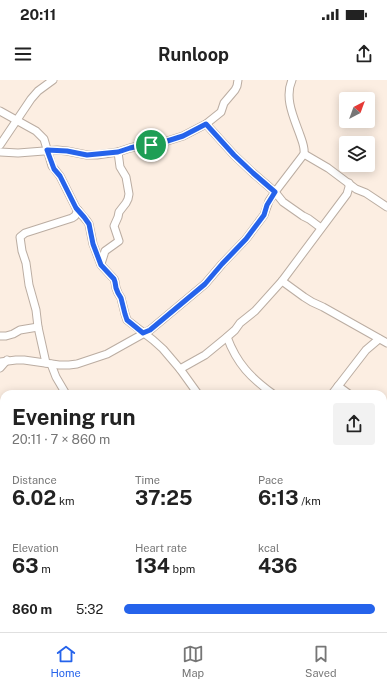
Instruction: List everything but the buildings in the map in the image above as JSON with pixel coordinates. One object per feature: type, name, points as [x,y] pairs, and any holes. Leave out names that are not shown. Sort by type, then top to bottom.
[{"type":"street","points":[[0,145],[31,99],[38,91],[53,80]]},
{"type":"street","points":[[0,152],[18,153],[47,150],[67,151],[87,155],[118,152],[143,145],[164,142],[183,136],[206,124],[221,112],[224,103],[235,90],[238,80]]},
{"type":"street","points":[[0,368],[3,361],[24,360],[69,365],[107,354],[150,330],[205,284],[262,219],[269,201],[304,154],[304,147],[289,99],[289,91],[292,80]]},
{"type":"street","points":[[0,111],[41,135],[52,166],[60,176],[69,196],[89,224],[93,244],[101,264],[115,282],[127,320],[163,349],[195,390]]},
{"type":"street","points":[[206,124],[234,155],[275,192],[283,202],[321,228]]},
{"type":"street","points":[[101,264],[106,251],[119,241],[114,226],[118,212],[123,208],[128,199],[129,189],[126,177],[120,167],[118,152]]},
{"type":"street","points":[[304,154],[328,168],[356,189],[366,193],[387,207]]},
{"type":"street","points":[[180,369],[205,355],[255,311],[282,281],[347,194],[349,183]]},
{"type":"street","points":[[64,390],[49,363],[38,327],[36,310],[29,285],[20,237],[25,232],[72,218],[78,210]]},
{"type":"street","points":[[282,281],[312,302],[387,343]]},
{"type":"street","points":[[0,336],[6,336],[20,330],[38,327]]},
{"type":"street","points":[[227,337],[244,368],[257,382],[268,390]]},
{"type":"street","points":[[335,390],[349,374],[366,350],[380,338]]},
{"type":"street","points":[[338,386],[344,390]]},
{"type":"route","points":[[206,124],[234,155],[275,192],[267,205],[262,219],[205,284],[150,330],[143,333],[127,320],[114,279],[101,265],[93,244],[89,224],[76,208],[60,176],[52,166],[47,150],[97,155],[118,152],[143,145],[151,145],[183,136],[206,124]]}]
